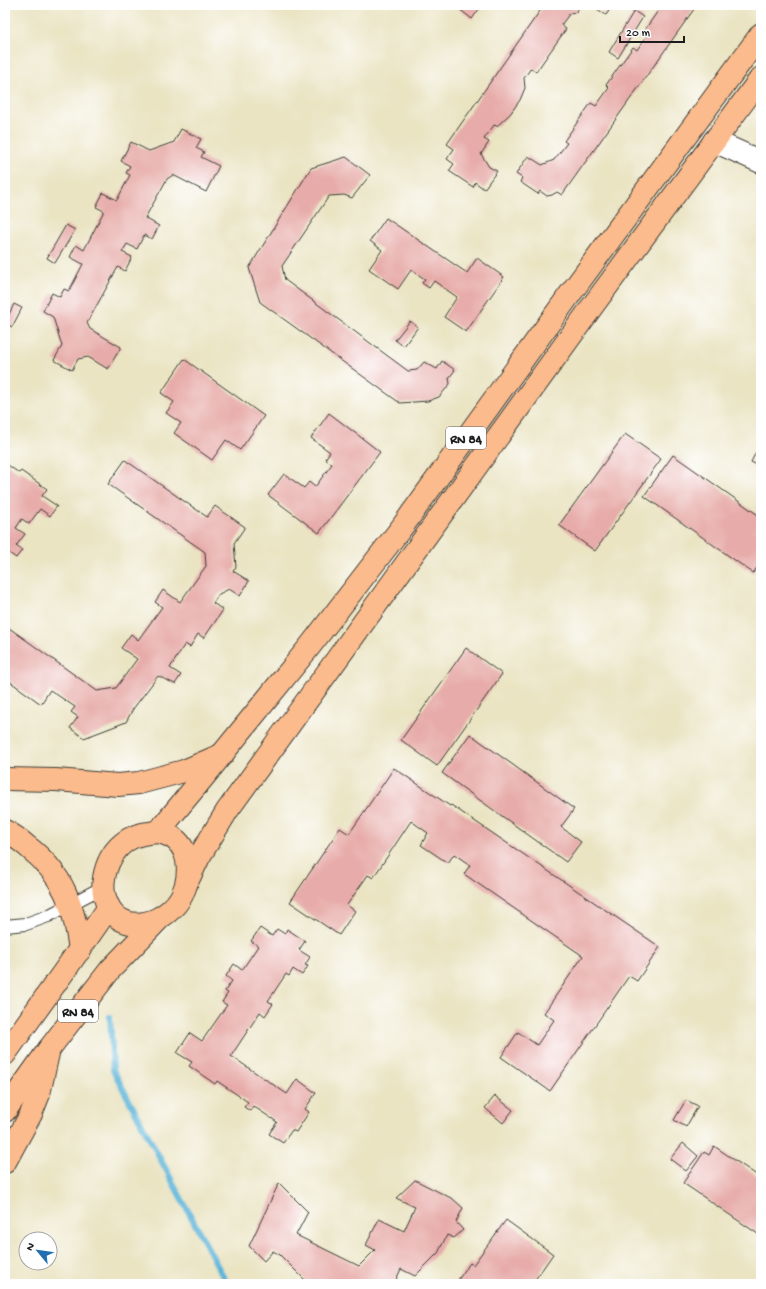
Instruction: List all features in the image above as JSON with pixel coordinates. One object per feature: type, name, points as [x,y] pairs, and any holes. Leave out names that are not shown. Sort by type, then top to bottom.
[{"type":"main road","name":"RN 84","points":[[158,832],[310,646],[402,527],[573,290],[761,34]]},
{"type":"main road","name":"RN 84","points":[[187,882],[202,851],[227,810],[594,304],[761,78]]},
{"type":"main road","points":[[573,290],[594,304]]},
{"type":"main road","points":[[432,484],[453,499]]},
{"type":"main road","points":[[5,779],[56,780],[118,785],[139,783],[184,771],[223,754]]},
{"type":"main road","points":[[5,831],[38,855],[58,878],[70,905],[77,930],[80,950]]},
{"type":"main road","points":[[158,832],[173,837],[185,851],[188,866],[187,882],[182,896],[173,908],[160,918],[146,923],[130,924],[121,921],[114,915],[106,897],[105,869],[113,853],[126,841],[143,833],[158,832]]},
{"type":"main road","name":"RN 84","points":[[5,1054],[80,950],[106,897]]},
{"type":"main road","name":"RN 84","points":[[5,1111],[49,1049],[110,970],[160,918]]},
{"type":"main road","points":[[5,1162],[39,1094],[49,1049]]},
{"type":"street","points":[[714,141],[761,162]]},
{"type":"lane","points":[[5,926],[32,922],[70,905],[106,897]]},
{"type":"building","points":[[454,5],[482,5],[472,19]]},
{"type":"building","points":[[544,5],[581,5],[576,12],[570,13],[561,25],[566,29],[536,72],[531,68],[524,78],[525,88],[520,100],[510,114],[497,126],[494,125],[484,139],[489,142],[481,154],[489,167],[497,171],[484,189],[475,182],[473,187],[449,171],[454,164],[447,159],[454,149],[447,144]]},
{"type":"building","points":[[591,5],[613,5],[606,15]]},
{"type":"building","points":[[662,5],[697,5],[562,195],[557,192],[547,196],[540,191],[538,194],[520,182],[522,178],[516,174],[528,156],[542,165],[554,160],[567,143],[564,141],[591,103],[596,106],[609,88],[606,85],[633,47],[637,50],[648,34],[644,31]]},
{"type":"building","points":[[634,11],[643,17],[618,58],[609,52]]},
{"type":"building","points":[[181,129],[201,139],[196,148],[204,152],[201,157],[219,166],[206,192],[173,175],[167,179],[145,218],[159,226],[152,239],[144,235],[137,249],[127,244],[122,252],[132,257],[125,271],[118,267],[87,323],[90,329],[121,347],[108,369],[88,357],[78,359],[72,370],[54,360],[62,346],[53,317],[43,311],[52,293],[60,297],[64,289],[69,291],[83,264],[70,257],[76,245],[84,250],[104,211],[96,207],[103,193],[117,200],[130,175],[126,173],[130,166],[121,161],[131,142],[149,151],[174,142]]},
{"type":"building","points":[[346,157],[370,175],[352,198],[344,195],[329,196],[282,266],[285,280],[408,371],[417,370],[424,362],[437,369],[442,361],[455,370],[449,378],[450,384],[439,397],[428,401],[400,403],[260,302],[249,268],[311,168]]},
{"type":"building","points":[[386,218],[467,273],[477,258],[504,277],[466,332],[444,317],[457,297],[434,281],[429,288],[422,283],[425,279],[411,270],[398,289],[369,269],[382,250],[370,241]]},
{"type":"building","points":[[66,225],[75,230],[55,263],[47,258]]},
{"type":"building","points":[[14,304],[22,308],[12,327],[5,323]]},
{"type":"building","points":[[410,321],[418,327],[404,346],[395,340]]},
{"type":"building","points":[[184,359],[264,416],[240,450],[226,440],[212,460],[174,433],[181,423],[166,413],[174,402],[161,393]]},
{"type":"building","points":[[329,413],[380,452],[319,533],[268,495],[284,474],[304,488],[309,482],[315,487],[332,464],[325,459],[330,452],[311,438]]},
{"type":"building","points":[[625,434],[661,459],[595,551],[559,525]]},
{"type":"building","points":[[761,442],[761,467],[751,462]]},
{"type":"building","points":[[673,455],[761,517],[761,562],[753,573],[644,496]]},
{"type":"building","points":[[125,460],[207,517],[215,506],[245,527],[234,543],[236,567],[233,571],[249,581],[240,596],[229,589],[219,594],[213,603],[223,610],[204,638],[198,634],[190,647],[185,644],[170,668],[181,675],[175,684],[158,676],[133,709],[126,722],[84,738],[70,728],[78,717],[71,712],[75,707],[50,690],[41,704],[5,678],[5,625],[97,691],[116,688],[137,659],[121,648],[131,634],[138,640],[162,607],[155,602],[163,590],[180,602],[206,566],[205,552],[108,484]]},
{"type":"building","points":[[5,463],[19,473],[21,471],[47,489],[42,496],[57,506],[50,516],[40,509],[29,524],[22,519],[16,528],[25,534],[16,546],[22,550],[16,558],[5,550]]},
{"type":"building","points":[[466,648],[502,674],[437,766],[401,740]]},
{"type":"building","points":[[470,734],[574,809],[561,827],[581,842],[566,862],[442,773]]},
{"type":"building","points":[[394,768],[660,947],[637,981],[629,976],[550,1091],[501,1057],[518,1032],[537,1045],[554,1020],[544,1013],[583,956],[464,874],[470,865],[454,854],[448,863],[421,845],[428,833],[411,821],[373,878],[368,875],[347,905],[355,911],[339,935],[290,902],[340,828],[349,834]]},
{"type":"building","points":[[260,928],[272,936],[277,929],[285,934],[287,929],[305,941],[299,950],[310,957],[305,965],[308,966],[302,975],[293,969],[289,976],[286,974],[268,1001],[273,1004],[265,1016],[260,1012],[231,1056],[287,1094],[297,1079],[316,1093],[305,1109],[309,1112],[296,1132],[292,1130],[283,1143],[269,1134],[277,1122],[253,1106],[250,1111],[244,1107],[248,1102],[217,1081],[215,1084],[189,1066],[192,1062],[177,1053],[190,1033],[202,1041],[227,1005],[222,1002],[228,993],[225,991],[232,981],[226,976],[234,964],[242,970],[258,946],[251,941]]},
{"type":"building","points":[[495,1096],[513,1110],[503,1123],[485,1108]]},
{"type":"building","points":[[686,1100],[698,1106],[686,1127],[674,1120]]},
{"type":"building","points":[[683,1143],[698,1156],[686,1171],[670,1159]]},
{"type":"building","points":[[714,1146],[761,1178],[761,1230],[758,1234],[683,1183],[704,1152],[709,1155]]},
{"type":"building","points":[[415,1180],[453,1199],[463,1208],[456,1222],[463,1230],[454,1238],[447,1235],[438,1253],[415,1276],[401,1269],[394,1284],[313,1284],[305,1280],[280,1255],[273,1251],[264,1261],[249,1246],[279,1183],[308,1212],[296,1235],[359,1266],[375,1250],[366,1245],[379,1219],[404,1231],[415,1207],[396,1198]]},
{"type":"building","points":[[506,1220],[553,1254],[532,1284],[455,1284],[470,1263],[473,1265]]},
{"type":"waterway","points":[[110,1017],[113,1070],[227,1284]]}]
